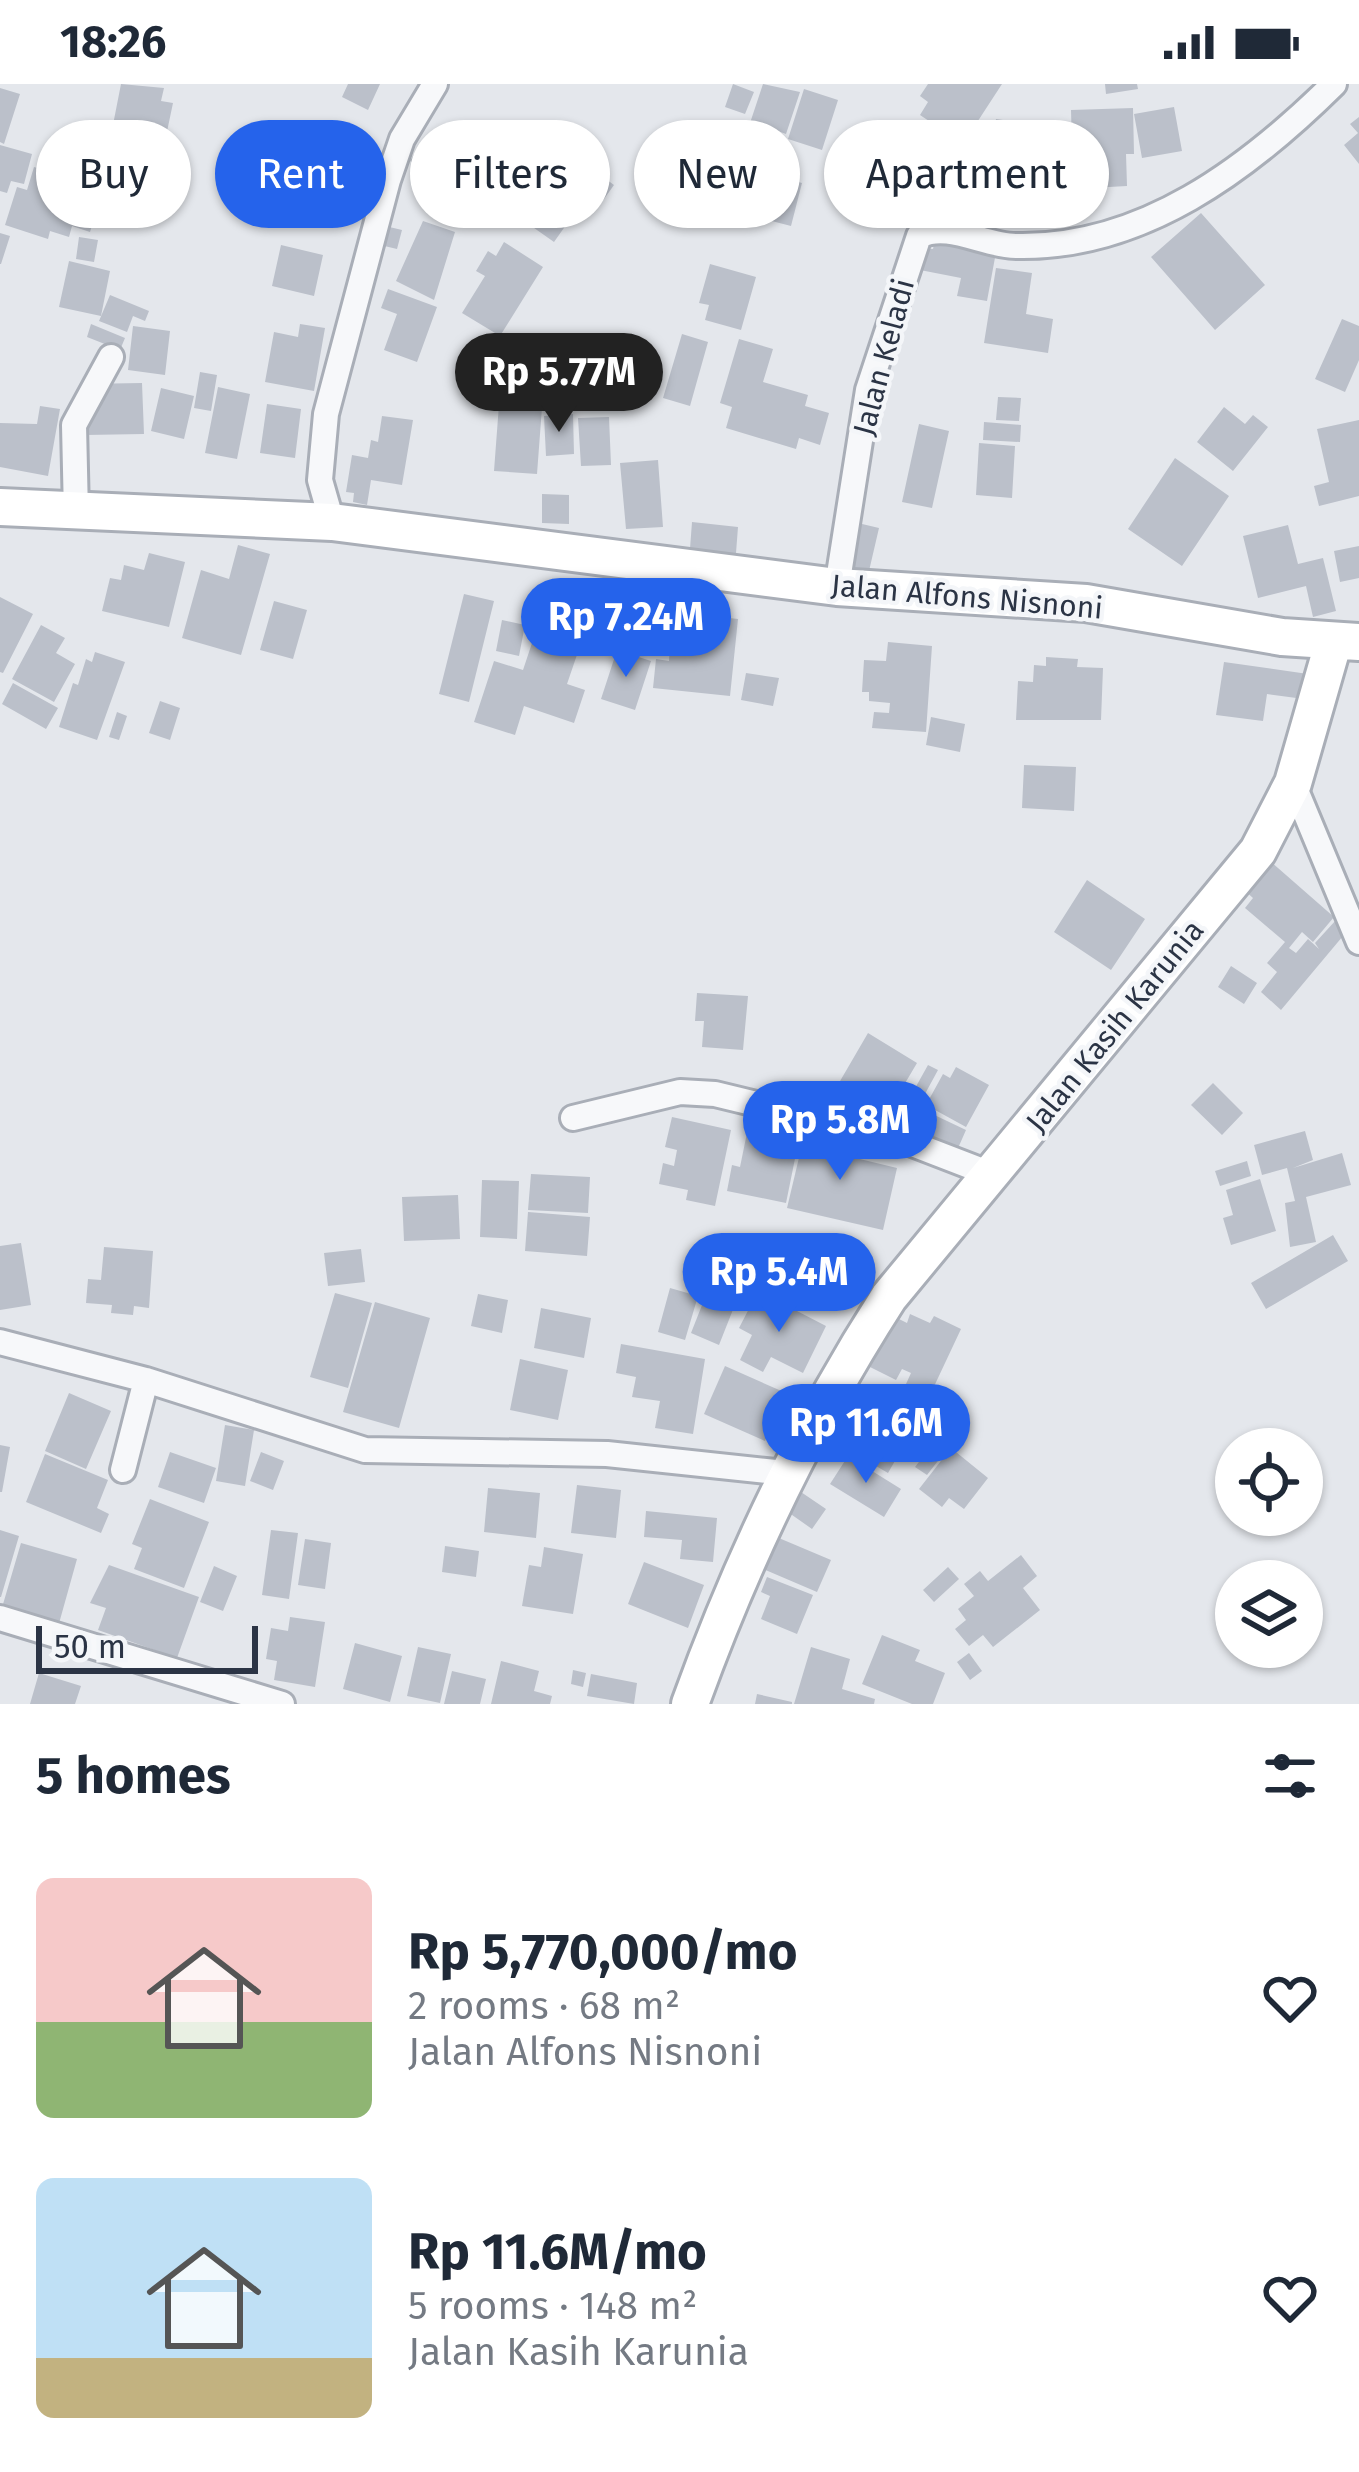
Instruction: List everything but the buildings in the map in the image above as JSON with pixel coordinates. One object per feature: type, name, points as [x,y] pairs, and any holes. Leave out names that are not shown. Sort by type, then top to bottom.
[{"type":"main road","name":"Jalan Alfons Nisnoni","points":[[0,507],[332,522],[837,586],[1086,603],[1346,643]]},
{"type":"main road","name":"Jalan Kasih Karunia","points":[[690,1704],[730,1593],[785,1473],[889,1297],[1258,851],[1293,783],[1346,643]]},
{"type":"street","points":[[332,522],[320,480],[326,414],[388,180],[402,139],[435,84]]},
{"type":"street","name":"Jalan Keladi","points":[[837,586],[868,390],[919,236],[933,229],[1012,246],[1121,234],[1210,188],[1334,84]]},
{"type":"street","points":[[76,514],[74,425],[111,357]]},
{"type":"street","points":[[1293,783],[1359,942]]},
{"type":"street","points":[[573,1118],[680,1092],[715,1094],[897,1138],[993,1175]]},
{"type":"street","points":[[0,1342],[146,1379],[364,1450],[608,1454],[785,1473]]},
{"type":"street","points":[[123,1470],[146,1379]]},
{"type":"street","points":[[0,1618],[282,1704]]}]
